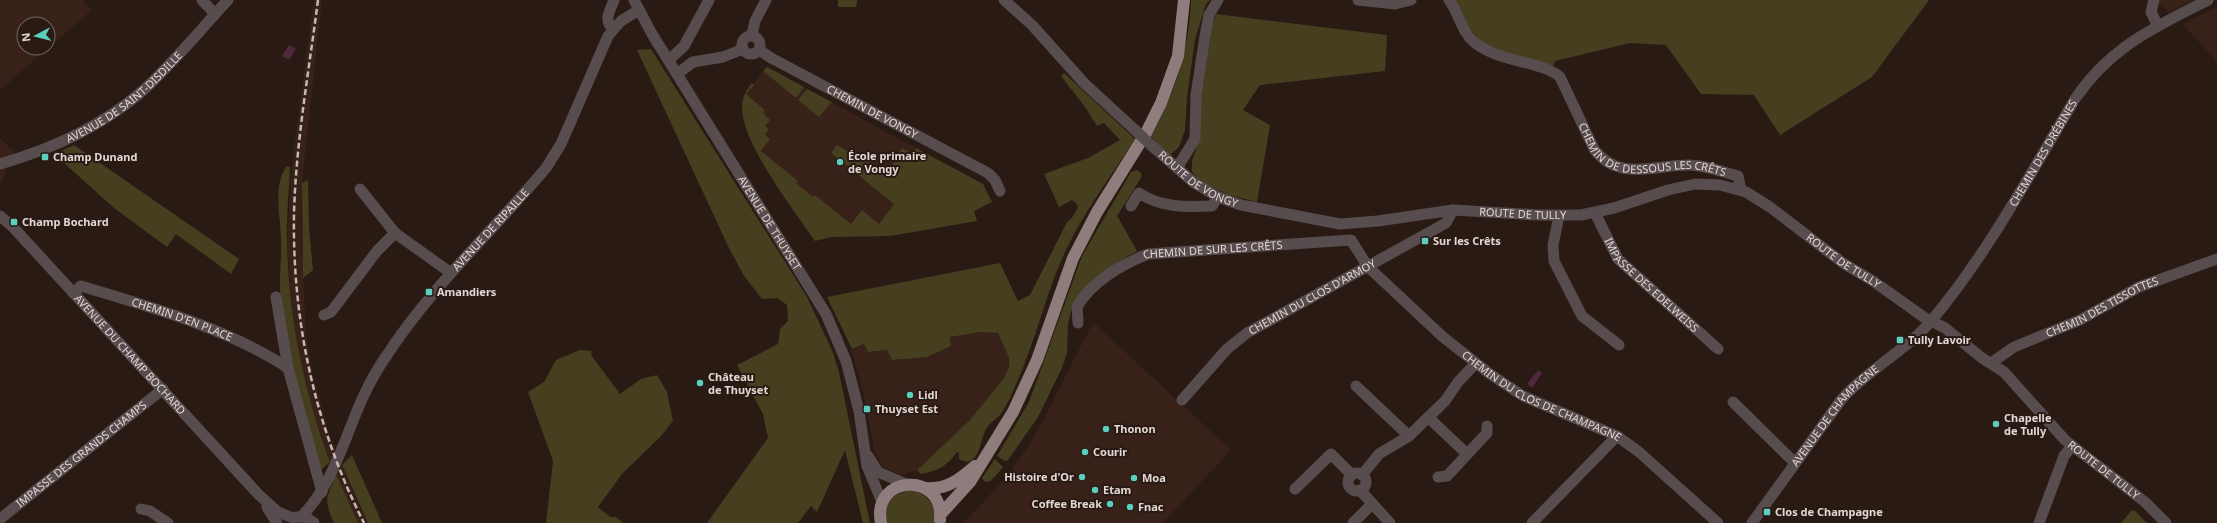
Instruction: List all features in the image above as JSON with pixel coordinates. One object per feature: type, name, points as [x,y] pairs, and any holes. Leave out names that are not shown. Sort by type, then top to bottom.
[{"type":"main road","points":[[940,519],[970,482],[984,457],[1006,424],[1029,380],[1072,258],[1146,133],[1161,103],[1178,56],[1184,0]]},
{"type":"main road","points":[[881,523],[880,511],[882,502],[892,490],[906,484],[926,488],[940,488],[954,483],[984,457]]},
{"type":"main road","points":[[926,488],[936,500],[940,519]]},
{"type":"street","points":[[202,0],[215,14]]},
{"type":"street","name":"AVENUE DE SAINT-DISDILLE","points":[[0,164],[57,145],[105,119],[144,89],[228,0]]},
{"type":"street","points":[[613,29],[608,24],[607,17],[614,0]]},
{"type":"street","points":[[669,60],[684,46],[709,0]]},
{"type":"street","points":[[752,36],[755,21],[766,0]]},
{"type":"street","name":"ROUTE DE VONGY","points":[[1004,0],[1032,25],[1084,83],[1151,145],[1193,182],[1218,196],[1241,205],[1340,224],[1378,221],[1424,213],[1453,210]]},
{"type":"street","points":[[1177,168],[1195,139],[1196,95],[1208,20],[1218,0]]},
{"type":"street","points":[[1358,0],[1395,4],[1410,0]]},
{"type":"street","name":"CHEMIN DE DESSOUS LES CRÊTS","points":[[1449,0],[1466,33],[1480,46],[1501,58],[1551,71],[1560,77],[1594,149],[1602,160],[1621,169],[1637,170],[1690,165],[1705,167],[1738,176],[1741,190]]},
{"type":"street","points":[[2154,0],[2151,12],[2158,26]]},
{"type":"street","name":"CHEMIN DES DRÉBINES","points":[[1932,321],[1979,258],[2081,90],[2111,56],[2136,38],[2208,0]]},
{"type":"street","name":"AVENUE DE THUYSET","points":[[637,5],[677,74],[826,314],[840,345],[851,378],[866,450],[868,470],[882,502]]},
{"type":"street","name":"AVENUE DE RIPAILLE","points":[[315,523],[321,494],[342,451],[363,398],[376,373],[408,324],[451,273],[537,179],[554,156],[567,130],[603,44],[613,29],[637,5]]},
{"type":"street","points":[[743,49],[743,40],[752,36]]},
{"type":"street","points":[[743,49],[751,54],[759,50],[759,40],[752,36]]},
{"type":"street","points":[[677,74],[693,62],[723,57],[743,49]]},
{"type":"street","name":"CHEMIN DE VONGY","points":[[759,50],[773,59],[988,173],[995,180],[1000,191]]},
{"type":"street","name":"ROUTE DE TULLY","points":[[1453,210],[1559,216],[1595,213],[1668,190],[1694,184],[1720,185],[1741,190],[1763,202],[1842,263],[1945,328],[2009,376],[2050,424],[2072,446],[2145,502],[2166,523]]},
{"type":"street","points":[[360,189],[395,233],[451,273]]},
{"type":"street","points":[[1131,206],[1139,194],[1154,202],[1190,206],[1212,206],[1218,196]]},
{"type":"street","name":"CHEMIN DU CLOS D'ARMOY","points":[[1182,400],[1227,349],[1247,333],[1446,223],[1453,210]]},
{"type":"street","name":"IMPASSE DES EDELWEISS","points":[[1595,213],[1618,259],[1718,349]]},
{"type":"street","name":"AVENUE DU CHAMP BOCHARD","points":[[1,215],[163,389],[259,495],[278,512],[294,519],[308,518],[315,523]]},
{"type":"street","points":[[1559,216],[1553,245],[1554,261],[1582,316],[1619,345]]},
{"type":"street","points":[[324,314],[331,312],[377,251],[395,233]]},
{"type":"street","name":"CHEMIN DE SUR LES CRÊTS","points":[[1078,323],[1077,307],[1092,288],[1121,267],[1148,254],[1342,239],[1351,240],[1368,266]]},
{"type":"street","name":"CHEMIN DES TISSOTTES","points":[[1991,363],[2014,347],[2080,320],[2139,287],[2217,259]]},
{"type":"street","name":"CHEMIN DU CLOS DE CHAMPAGNE","points":[[1368,266],[1426,322],[1476,363],[1523,396],[1617,436],[1638,452],[1718,523]]},
{"type":"street","name":"CHEMIN D'EN PLACE","points":[[73,293],[81,286],[201,325],[274,359],[288,368]]},
{"type":"street","points":[[276,297],[288,368],[321,494]]},
{"type":"street","name":"AVENUE DE CHAMPAGNE","points":[[1752,523],[1849,390],[1932,321]]},
{"type":"street","points":[[1357,475],[1379,454],[1409,436],[1445,401],[1458,382],[1476,363]]},
{"type":"street","points":[[1356,386],[1409,436]]},
{"type":"street","name":"IMPASSE DES GRANDS CHAMPS","points":[[0,519],[163,389]]},
{"type":"street","points":[[1733,402],[1795,463]]},
{"type":"street","points":[[1428,418],[1467,454]]},
{"type":"street","points":[[1438,477],[1447,476],[1487,433],[1487,426]]},
{"type":"street","points":[[1532,523],[1617,436]]},
{"type":"street","points":[[2039,523],[2064,456],[2072,446]]},
{"type":"street","name":"AVENUE DE THUYSET","points":[[866,450],[878,472],[906,484]]},
{"type":"street","points":[[1295,489],[1331,454],[1366,483],[1360,490],[1390,523]]},
{"type":"street","name":"AVENUE DE RIPAILLE","points":[[294,519],[321,494]]},
{"type":"street","name":"AVENUE DU CHAMP BOCHARD","points":[[259,495],[277,523]]},
{"type":"street","points":[[1352,523],[1372,504]]},
{"type":"street","points":[[141,509],[150,511],[168,523]]},
{"type":"shaded area","points":[[0,0],[82,0],[92,10],[56,41],[56,16],[16,16],[16,56],[39,56],[0,90]]},
{"type":"shaded area","points":[[314,0],[322,0],[302,183],[301,227],[306,334],[313,375],[327,427],[337,454],[330,462],[311,407],[301,366],[293,318],[287,242],[292,164]]},
{"type":"shaded area","points":[[838,0],[857,0],[856,7],[838,7]]},
{"type":"shaded area","points":[[1191,0],[1210,0],[1206,4],[1195,39],[1187,97],[1185,130],[1179,147],[1170,155],[1151,137],[1160,121],[1174,88],[1184,54],[1190,18]]},
{"type":"shaded area","points":[[1454,0],[1929,0],[1872,77],[1780,135],[1754,95],[1701,94],[1666,45],[1630,43],[1555,61],[1553,67],[1504,54],[1486,45],[1471,30]]},
{"type":"shaded area","points":[[2160,0],[2194,0],[2169,13],[2158,3]]},
{"type":"shaded area","points":[[2217,7],[2217,62],[2183,24]]},
{"type":"shaded area","points":[[1216,14],[1387,35],[1385,71],[1260,85],[1243,110],[1270,125],[1257,202],[1229,195],[1216,189],[1199,180],[1192,172],[1192,161],[1198,144],[1199,108],[1212,27]]},
{"type":"shaded area","points":[[289,45],[296,49],[289,60],[282,56]]},
{"type":"shaded area","points":[[651,49],[807,297],[832,350],[839,372],[870,523],[863,523],[845,450],[817,512],[811,506],[798,523],[707,523],[768,438],[763,414],[737,365],[778,344],[780,329],[788,321],[787,305],[777,298],[762,299],[744,276],[728,246],[637,50]]},
{"type":"shaded area","name":"École primaire de Vongy","points":[[767,67],[923,152],[892,207],[879,224],[890,236],[831,237],[815,241],[768,172],[745,124],[742,106],[745,93]]},
{"type":"shaded area","points":[[767,67],[804,87],[796,98],[763,71]]},
{"type":"shaded area","points":[[1064,73],[1135,139],[1076,230],[1054,279],[1030,349],[1013,392],[1002,413],[989,424],[986,429],[975,458],[971,461],[959,459],[959,453],[957,452],[950,461],[942,467],[921,474],[917,470],[970,420],[1004,378],[1009,367],[1009,358],[998,333],[981,332],[950,337],[951,346],[927,357],[892,360],[887,350],[868,352],[864,344],[852,349],[827,297],[1000,263],[1018,301],[1030,295],[1067,222],[1072,218],[1078,207],[1072,200],[1059,207],[1044,174],[1088,158],[1120,140],[1104,123],[1097,126],[1085,107],[1061,76]]},
{"type":"shaded area","points":[[752,83],[754,85],[746,94],[765,110],[763,113],[770,120],[765,126],[769,129],[765,134],[770,139],[761,151],[798,181],[796,183],[813,197],[815,195],[851,224],[862,210],[879,224],[894,204],[831,153],[837,145],[888,173],[902,148],[913,154],[916,148],[983,184],[992,202],[974,211],[977,221],[890,236],[831,237],[815,241],[770,175],[750,138],[744,120],[742,105],[748,88]]},
{"type":"shaded area","points":[[807,89],[832,102],[819,117],[798,100]]},
{"type":"shaded area","points":[[0,138],[15,152],[0,185]]},
{"type":"shaded area","points":[[74,145],[239,259],[231,274],[176,234],[167,247],[114,208],[54,154]]},
{"type":"shaded area","points":[[287,166],[290,167],[287,234],[288,271],[291,299],[305,382],[330,462],[322,469],[318,468],[297,385],[281,301],[281,240],[278,202],[282,174]]},
{"type":"shaded area","points":[[1137,170],[1141,173],[1141,178],[1117,216],[1137,251],[1118,262],[1072,307],[1068,324],[1067,352],[1062,368],[1038,417],[1008,460],[1005,461],[997,456],[1029,402],[1082,256],[1131,172]]},
{"type":"shaded area","points":[[308,180],[309,227],[313,270],[303,278],[302,183]]},
{"type":"shaded area","points":[[1094,323],[1231,450],[1163,523],[964,523],[1010,473],[1037,432],[1090,328]]},
{"type":"shaded area","points":[[981,332],[998,333],[1009,358],[1009,367],[1004,378],[970,420],[917,470],[902,475],[884,468],[875,454],[863,391],[851,350],[865,344],[868,352],[887,350],[892,360],[927,357],[951,346],[949,337]]},
{"type":"shaded area","points":[[580,350],[592,351],[591,355],[620,394],[641,379],[657,375],[667,392],[673,421],[661,436],[622,474],[598,507],[610,517],[616,517],[623,523],[546,523],[553,461],[528,392],[544,382],[556,360]]},
{"type":"shaded area","points":[[1538,370],[1542,373],[1532,388],[1527,384]]},
{"type":"shaded area","points":[[352,455],[382,523],[368,523],[342,465]]},
{"type":"shaded area","points":[[995,459],[1003,467],[991,481],[985,482],[982,478]]},
{"type":"shaded area","points":[[342,465],[368,523],[358,523],[352,511],[336,474]]},
{"type":"shaded area","points":[[336,474],[358,523],[334,523],[327,503],[330,488]]},
{"type":"shaded area","points":[[914,490],[924,495],[931,502],[935,512],[934,523],[886,523],[886,509],[891,499],[901,493]]},
{"type":"shaded area","points":[[2132,510],[2135,511],[2147,523],[2121,523]]},
{"type":"railway","points":[[318,0],[303,106],[295,186],[294,253],[297,294],[302,333],[320,411],[332,449],[347,487],[364,523]]},
{"type":"place","name":"Champ Dunand","points":[[45,157]]},
{"type":"place","name":"École primaire de Vongy","points":[[840,162]]},
{"type":"place","name":"Champ Bochard","points":[[14,222]]},
{"type":"place","name":"Sur les Crêts","points":[[1425,241]]},
{"type":"place","name":"Amandiers","points":[[429,292]]},
{"type":"place","name":"Tully Lavoir","points":[[1900,340]]},
{"type":"place","name":"Château de Thuyset","points":[[700,383]]},
{"type":"place","name":"Lidl","points":[[910,395]]},
{"type":"place","name":"Thuyset Est","points":[[867,409]]},
{"type":"place","name":"Chapelle de Tully","points":[[1996,424]]},
{"type":"place","name":"Thonon","points":[[1106,429]]},
{"type":"place","name":"Courir","points":[[1085,452]]},
{"type":"place","name":"Histoire d'Or","points":[[1082,477]]},
{"type":"place","name":"Moa","points":[[1134,478]]},
{"type":"place","name":"Etam","points":[[1095,490]]},
{"type":"place","name":"Coffee Break","points":[[1110,504]]},
{"type":"place","name":"Fnac","points":[[1130,507]]},
{"type":"place","name":"Clos de Champagne","points":[[1767,512]]}]
